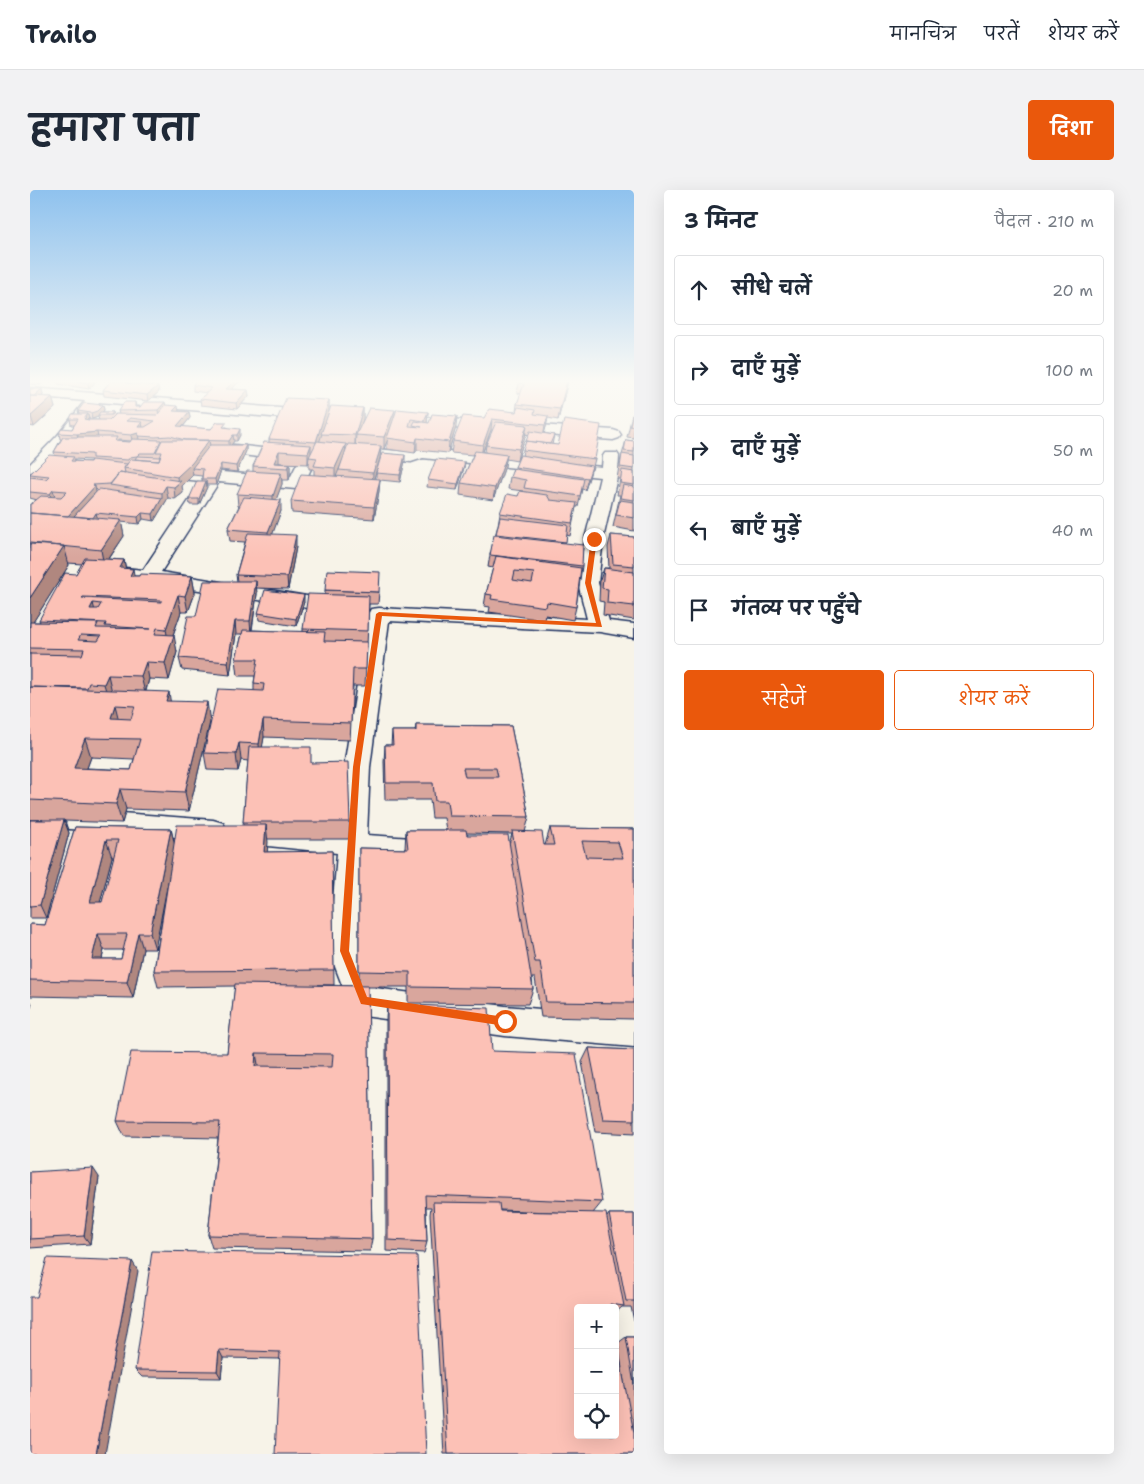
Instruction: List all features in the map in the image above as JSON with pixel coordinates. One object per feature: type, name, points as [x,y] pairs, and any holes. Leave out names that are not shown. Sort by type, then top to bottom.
[{"type":"street","points":[[35,468],[62,440]]},
{"type":"street","points":[[600,626],[588,583],[594,539],[610,474],[613,440]]},
{"type":"street","points":[[137,470],[296,484],[308,458],[193,445]]},
{"type":"street","points":[[149,576],[232,449]]},
{"type":"street","points":[[344,451],[411,456],[421,453],[610,474]]},
{"type":"street","points":[[35,468],[60,464]]},
{"type":"street","points":[[30,563],[94,577],[149,576],[379,614],[600,626],[634,631]]},
{"type":"street","points":[[379,614],[357,767],[345,951],[364,1001],[505,1021],[634,1032]]},
{"type":"street","points":[[30,816],[466,852]]},
{"type":"building","points":[[61,440],[116,440],[130,442],[131,440],[161,440],[155,453],[140,453],[137,456],[130,457],[128,460],[92,458],[92,454],[54,452]]},
{"type":"building","points":[[162,440],[209,440],[192,463],[177,477],[124,468],[131,459],[159,461],[162,452],[156,452]]},
{"type":"building","points":[[185,440],[230,440],[229,441]]},
{"type":"building","points":[[284,440],[317,440],[316,442]]},
{"type":"building","points":[[433,440],[450,440],[449,442]]},
{"type":"building","points":[[453,440],[485,440],[483,445]]},
{"type":"building","points":[[488,440],[522,440],[519,449],[486,445]]},
{"type":"building","points":[[526,440],[552,440],[550,444]]},
{"type":"building","points":[[559,440],[598,440],[595,459],[523,450],[526,441],[558,445]]},
{"type":"building","points":[[626,440],[634,441],[634,452],[624,451]]},
{"type":"building","points":[[317,441],[346,444],[335,468],[314,466],[317,458],[309,457]]},
{"type":"building","points":[[264,442],[311,445],[308,453],[279,451],[274,463],[290,464],[288,468],[253,466]]},
{"type":"building","points":[[348,444],[381,446],[373,473],[339,470]]},
{"type":"building","points":[[210,445],[246,445],[236,466],[221,464],[215,479],[202,479],[203,469],[192,468]]},
{"type":"building","points":[[475,451],[507,455],[495,488],[461,483]]},
{"type":"building","points":[[382,453],[405,455],[400,475],[376,473]]},
{"type":"building","points":[[622,454],[634,456],[634,469],[620,467]]},
{"type":"building","points":[[49,455],[74,457],[71,461],[90,462],[91,460],[127,464],[124,468],[125,473],[120,472],[110,484],[93,485],[95,486],[68,516],[30,513],[30,504],[41,496],[61,497],[67,491],[53,490],[50,494],[30,492],[30,477],[46,479],[49,476],[30,474]]},
{"type":"building","points":[[520,455],[592,466],[588,478],[515,467]]},
{"type":"building","points":[[137,456],[160,457],[159,461],[135,459]]},
{"type":"building","points":[[436,459],[465,462],[458,484],[428,480]]},
{"type":"building","points":[[513,469],[584,479],[580,496],[524,488],[526,480],[510,477]]},
{"type":"building","points":[[622,470],[634,472],[634,485],[620,483]]},
{"type":"building","points":[[247,471],[281,473],[273,496],[237,494]]},
{"type":"building","points":[[120,472],[181,481],[174,487],[166,486],[162,493],[110,485]]},
{"type":"building","points":[[301,474],[380,479],[374,507],[291,501]]},
{"type":"building","points":[[197,481],[206,481],[199,499],[189,499]]},
{"type":"building","points":[[623,485],[634,487],[634,500],[620,498]]},
{"type":"building","points":[[99,489],[162,498],[153,514],[142,513],[138,517],[96,513],[93,518],[74,516]]},
{"type":"building","points":[[520,491],[547,495],[550,500],[577,503],[572,523],[500,513],[507,494],[518,496]]},
{"type":"building","points":[[244,497],[281,500],[268,532],[228,529]]},
{"type":"building","points":[[620,500],[634,502],[634,518],[616,515]]},
{"type":"building","points":[[30,513],[121,520],[101,550],[30,543]]},
{"type":"building","points":[[500,517],[568,525],[566,542],[496,534]]},
{"type":"building","points":[[248,533],[296,535],[287,577],[236,575]]},
{"type":"building","points":[[494,535],[583,545],[582,566],[490,555]]},
{"type":"building","points":[[611,535],[634,537],[634,566],[613,564]]},
{"type":"building","points":[[30,544],[64,546],[30,598]]},
{"type":"building","points":[[496,556],[581,568],[576,607],[547,602],[546,607],[491,599],[492,595],[486,594]],"holes":[[[515,571],[534,573],[532,583],[513,580]]]},
{"type":"building","points":[[85,558],[124,560],[120,568],[133,569],[130,576],[139,576],[140,574],[192,576],[185,596],[178,595],[166,629],[157,628],[155,634],[174,635],[165,663],[146,662],[141,676],[108,675],[104,684],[89,683],[87,688],[30,687],[30,654],[82,655],[84,649],[30,648],[30,622],[98,623],[96,628],[151,629],[105,626],[106,623],[39,620],[65,573],[76,574]],"holes":[[[82,598],[161,600],[161,602]],[[93,603],[101,604],[98,609],[90,609]],[[81,635],[101,636],[98,641],[78,640]]]},
{"type":"building","points":[[604,568],[634,572],[634,606],[607,603],[608,589],[602,588]]},
{"type":"building","points":[[327,570],[380,572],[379,592],[325,590]]},
{"type":"building","points":[[204,581],[256,581],[250,621],[235,621],[228,662],[179,658],[188,616],[196,616]]},
{"type":"building","points":[[265,590],[304,595],[296,619],[258,613]]},
{"type":"building","points":[[308,594],[369,596],[368,631],[303,629]]},
{"type":"building","points":[[243,630],[325,632],[324,641],[367,642],[366,669],[353,669],[351,723],[263,720],[259,744],[239,743],[236,754],[204,753],[218,689],[263,691],[264,684],[254,683],[258,659],[236,659]]},
{"type":"building","points":[[30,687],[169,692],[166,701],[207,702],[185,792],[120,789],[116,804],[30,800]],"holes":[[[115,705],[135,706],[131,719],[111,718]],[[85,738],[140,739],[131,770],[74,768]]]},
{"type":"building","points":[[416,725],[511,726],[529,817],[449,816],[447,801],[435,801],[433,783],[386,783],[385,745],[393,745],[392,731],[416,731]],"holes":[[[463,768],[496,768],[498,777],[465,777]]]},
{"type":"building","points":[[249,747],[311,747],[311,763],[348,762],[350,822],[243,822]]},
{"type":"building","points":[[30,820],[64,820],[40,905],[30,906]]},
{"type":"building","points":[[177,825],[266,825],[264,852],[332,851],[334,970],[154,971]]},
{"type":"building","points":[[75,827],[171,829],[150,933],[138,933],[127,982],[30,980],[30,924],[45,925]],"holes":[[[106,840],[118,840],[102,902],[90,902]],[[98,934],[127,934],[121,959],[92,959]]]},
{"type":"building","points":[[550,828],[634,829],[634,1003],[546,1002],[540,962],[535,962],[512,831],[542,832],[544,845],[554,845]],"holes":[[[582,841],[618,842],[623,858],[586,857]]]},
{"type":"building","points":[[406,830],[466,830],[467,835],[508,835],[533,989],[410,987],[410,972],[359,971],[359,848],[408,849]]},
{"type":"building","points":[[235,984],[368,986],[372,1239],[208,1235],[220,1122],[117,1121],[131,1052],[227,1053]],"holes":[[[256,1053],[333,1054],[332,1067],[255,1066]]]},
{"type":"building","points":[[387,1004],[489,1008],[492,1051],[576,1054],[602,1202],[425,1195],[427,1242],[388,1240]]},
{"type":"building","points":[[589,1048],[634,1050],[634,1120],[603,1119]]},
{"type":"building","points":[[93,1168],[84,1236],[30,1239],[30,1172]]},
{"type":"building","points":[[433,1202],[499,1203],[500,1211],[606,1213],[624,1306],[619,1304],[574,1304],[574,1439],[619,1439],[619,1355],[634,1433],[634,1454],[448,1454]]},
{"type":"building","points":[[609,1214],[634,1214],[634,1301],[626,1301]]},
{"type":"building","points":[[152,1251],[417,1256],[426,1454],[275,1454],[280,1352],[219,1350],[217,1371],[135,1370]]},
{"type":"building","points":[[47,1258],[132,1261],[96,1454],[30,1454],[30,1297],[37,1297]]},
{"type":"building","points":[[626,1337],[634,1337],[634,1384]]},
{"type":"route","points":[[505,1021],[364,1001],[345,951],[357,767],[379,614],[600,626],[588,583],[594,539]]}]
